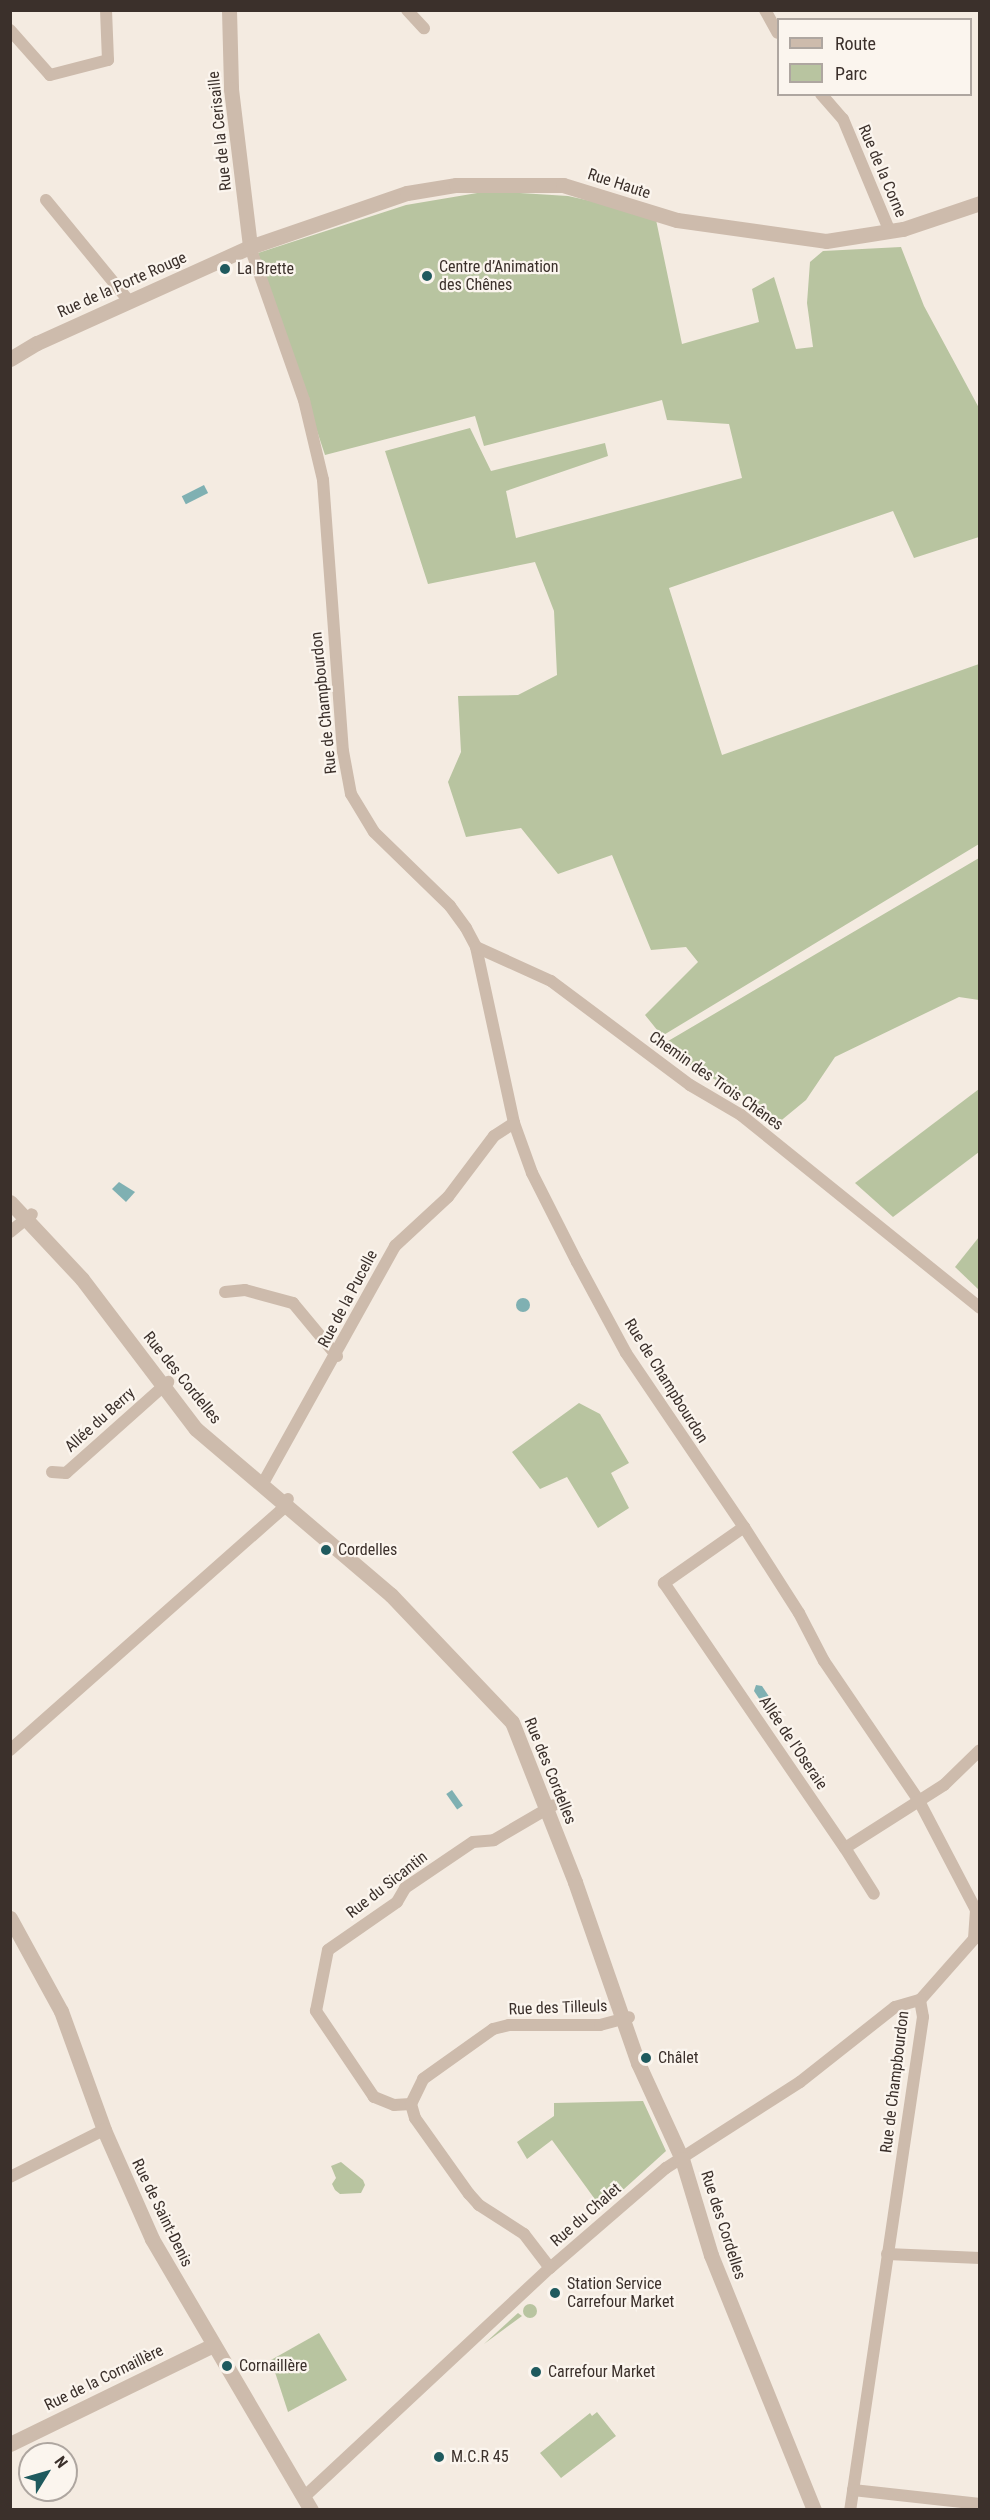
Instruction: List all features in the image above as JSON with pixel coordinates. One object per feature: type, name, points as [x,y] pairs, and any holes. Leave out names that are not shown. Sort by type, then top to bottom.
[{"type":"street","points":[[10,30],[50,75],[108,60],[106,10]]},
{"type":"street","name":"Rue de la Cerisaille","points":[[229,10],[231,89],[250,248]]},
{"type":"street","points":[[407,10],[424,28]]},
{"type":"street","points":[[765,10],[777,31]]},
{"type":"street","name":"Rue de la Corne","points":[[823,96],[843,119],[890,232]]},
{"type":"street","name":"Rue Haute","points":[[250,248],[408,193],[501,182],[563,184],[677,220],[826,241],[890,232],[980,203]]},
{"type":"street","points":[[46,200],[129,301]]},
{"type":"street","name":"Rue de la Porte Rouge","points":[[10,359],[37,343],[250,248]]},
{"type":"street","name":"Rue de Champbourdon","points":[[250,248],[304,400],[323,480],[342,750],[351,794],[374,832],[450,906],[476,947],[514,1123],[531,1173],[626,1353],[744,1527],[799,1613],[824,1661],[919,1801],[976,1910],[978,1926],[962,1956],[920,2000],[923,2017],[850,2510]]},
{"type":"street","name":"Chemin des Trois Chênes","points":[[476,947],[551,981],[690,1085],[741,1115],[980,1308]]},
{"type":"street","name":"Rue de la Pucelle","points":[[262,1485],[337,1356],[395,1246],[453,1191],[494,1136],[514,1123]]},
{"type":"street","name":"Rue des Cordelles","points":[[10,1202],[28,1216],[82,1279],[165,1384],[196,1429],[262,1485],[286,1502],[391,1595],[504,1711],[521,1739],[551,1807],[626,2019],[682,2158],[711,2255],[814,2510]]},
{"type":"street","points":[[10,1232],[28,1216]]},
{"type":"street","points":[[225,1292],[245,1290],[293,1303],[337,1356]]},
{"type":"street","name":"Allée du Berry","points":[[52,1472],[66,1473],[165,1384]]},
{"type":"street","points":[[10,1750],[286,1502]]},
{"type":"street","name":"Allée de l'Oseraie","points":[[744,1527],[664,1583],[874,1894]]},
{"type":"street","points":[[845,1848],[944,1785],[980,1750]]},
{"type":"street","name":"Rue du Sicantin","points":[[411,2103],[394,2105],[374,2097],[316,2011],[328,1950],[397,1902],[405,1888],[473,1842],[494,1840],[551,1807]]},
{"type":"street","name":"Rue de Saint-Denis","points":[[10,1918],[61,2011],[104,2130],[152,2239],[308,2503]]},
{"type":"street","name":"Rue du Chalet","points":[[308,2503],[550,2268],[666,2168],[800,2082],[895,2007],[920,2000]]},
{"type":"street","name":"Rue des Tilleuls","points":[[411,2103],[423,2079],[493,2030],[509,2025],[600,2025],[626,2019]]},
{"type":"street","points":[[411,2103],[415,2118],[478,2205],[524,2234],[550,2268]]},
{"type":"street","points":[[10,2177],[104,2130]]},
{"type":"street","points":[[887,2253],[980,2258]]},
{"type":"street","name":"Rue de la Cornaillère","points":[[10,2444],[213,2345]]},
{"type":"street","points":[[854,2490],[980,2504]]},
{"type":"green space","points":[[489,191],[568,196],[655,215],[682,344],[759,322],[752,289],[774,277],[796,349],[813,347],[807,303],[810,262],[823,251],[901,247],[924,306],[979,408],[979,537],[914,558],[893,511],[669,588],[722,755],[979,664],[979,844],[662,1036],[645,1015],[698,962],[686,947],[651,950],[612,855],[558,874],[521,828],[466,837],[448,782],[461,752],[458,696],[518,695],[557,675],[554,611],[535,562],[428,584],[385,451],[470,428],[491,471],[605,443],[608,456],[506,491],[516,538],[742,478],[729,424],[667,420],[662,400],[484,446],[475,416],[325,455],[258,253],[406,205]]},
{"type":"green space","points":[[979,858],[979,1000],[959,997],[835,1057],[806,1100],[772,1128],[749,1099],[658,1047]]},
{"type":"green space","points":[[979,1089],[979,1152],[893,1217],[855,1183]]},
{"type":"green space","points":[[979,1237],[979,1290],[955,1267]]},
{"type":"green space","points":[[579,1403],[600,1414],[629,1463],[611,1473],[629,1508],[598,1528],[567,1477],[540,1489],[512,1452]]},
{"type":"green space","points":[[643,2101],[666,2151],[602,2209],[552,2140],[527,2159],[517,2142],[554,2116],[554,2103]]},
{"type":"green space","points":[[341,2162],[363,2180],[365,2185],[361,2193],[340,2194],[335,2190],[332,2184],[336,2178],[331,2166]]},
{"type":"green space","points":[[527,2304],[533,2304],[537,2311],[533,2318],[527,2318],[523,2314],[523,2308]]},
{"type":"green space","points":[[518,2313],[522,2316],[484,2344]]},
{"type":"green space","points":[[319,2333],[347,2380],[288,2412],[271,2360]]},
{"type":"green space","points":[[597,2412],[616,2436],[561,2478],[540,2453],[590,2413],[592,2416]]},
{"type":"water","points":[[204,485],[208,493],[186,504],[182,496]]},
{"type":"water","points":[[119,1182],[135,1192],[126,1202],[112,1189]]},
{"type":"water","points":[[523,1298],[528,1300],[530,1305],[528,1310],[523,1312],[518,1310],[516,1305],[518,1300]]},
{"type":"water","points":[[756,1685],[762,1686],[774,1704],[766,1709],[754,1691]]},
{"type":"water","points":[[452,1790],[463,1806],[457,1810],[446,1794]]},
{"type":"place","name":"La Brette","points":[[225,269]]},
{"type":"place","name":"Centre d’Animation des Chênes","points":[[427,276]]},
{"type":"place","name":"Cordelles","points":[[326,1550]]},
{"type":"place","name":"Châlet","points":[[646,2058]]},
{"type":"place","name":"Station Service Carrefour Market","points":[[555,2293]]},
{"type":"place","name":"Cornaillère","points":[[227,2366]]},
{"type":"place","name":"Carrefour Market","points":[[536,2372]]},
{"type":"place","name":"M.C.R 45","points":[[439,2457]]}]
